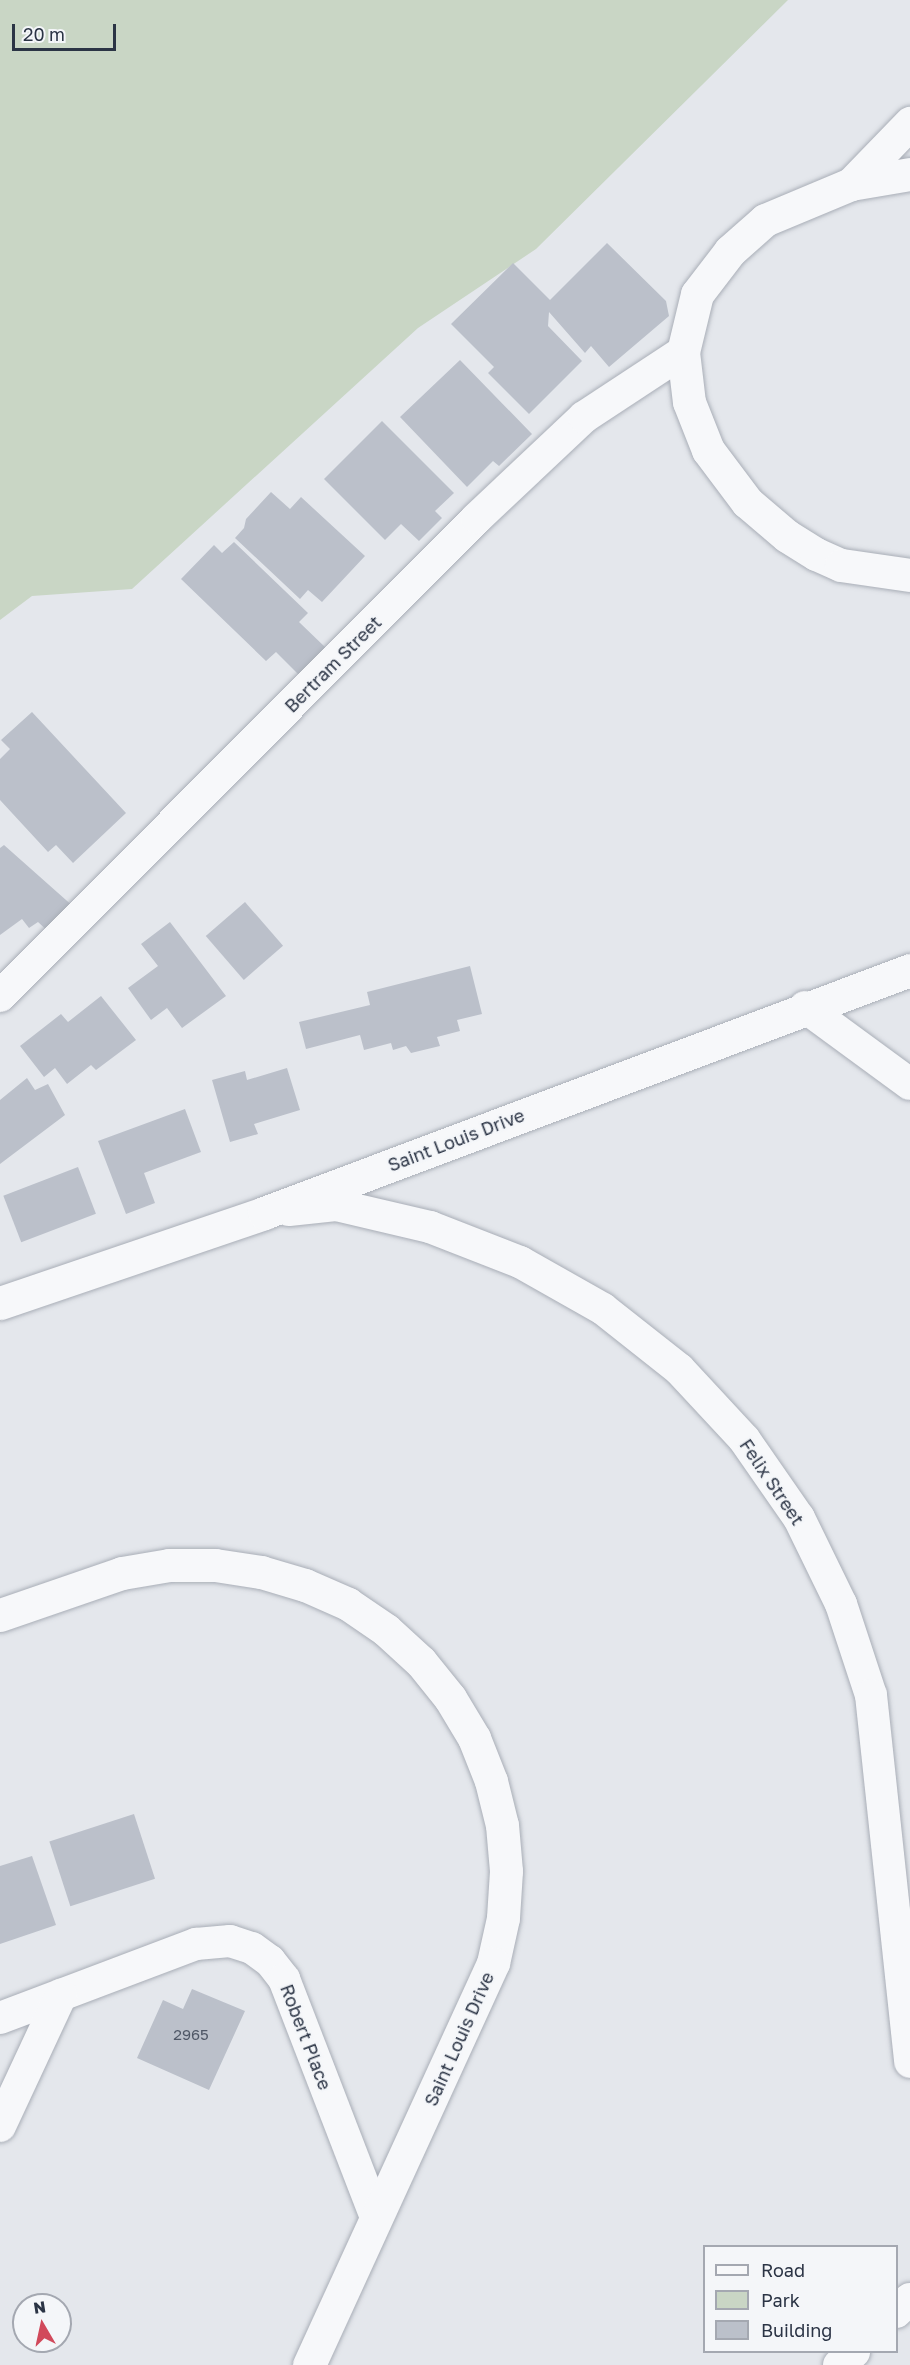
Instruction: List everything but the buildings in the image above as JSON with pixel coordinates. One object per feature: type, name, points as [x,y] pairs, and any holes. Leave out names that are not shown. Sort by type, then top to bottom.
[{"type":"street","points":[[851,184],[910,123]]},
{"type":"street","points":[[910,174],[851,184],[765,220],[730,251],[697,294],[683,352],[689,402],[708,450],[747,502],[787,536],[816,554],[841,565],[910,575]]},
{"type":"street","name":"Bertram Street","points":[[0,996],[494,503],[584,417],[683,352]]},
{"type":"street","name":"Saint Louis Drive","points":[[0,1303],[264,1213],[805,1007],[910,970]]},
{"type":"street","points":[[805,1007],[910,1084]]},
{"type":"street","name":"Felix Street","points":[[264,1213],[336,1205],[430,1227],[520,1262],[603,1309],[679,1369],[744,1439],[799,1518],[842,1604],[871,1695],[910,2062]]},
{"type":"street","name":"Saint Louis Drive","points":[[0,1615],[122,1573],[203,1565],[261,1572],[305,1585],[348,1604],[386,1630],[421,1662],[450,1698],[474,1738],[499,1814],[506,1871],[503,1918],[493,1963],[477,2007],[309,2365]]},
{"type":"street","name":"Robert Place","points":[[0,2018],[207,1941],[241,1944],[261,1954],[284,1979],[376,2218]]},
{"type":"street","points":[[0,2126],[61,1995]]},
{"type":"street","points":[[898,2311],[910,2299]]},
{"type":"street","points":[[839,2365],[853,2353]]},
{"type":"green space","points":[[0,0],[788,0],[536,249],[418,328],[132,589],[32,596],[0,620]]}]
